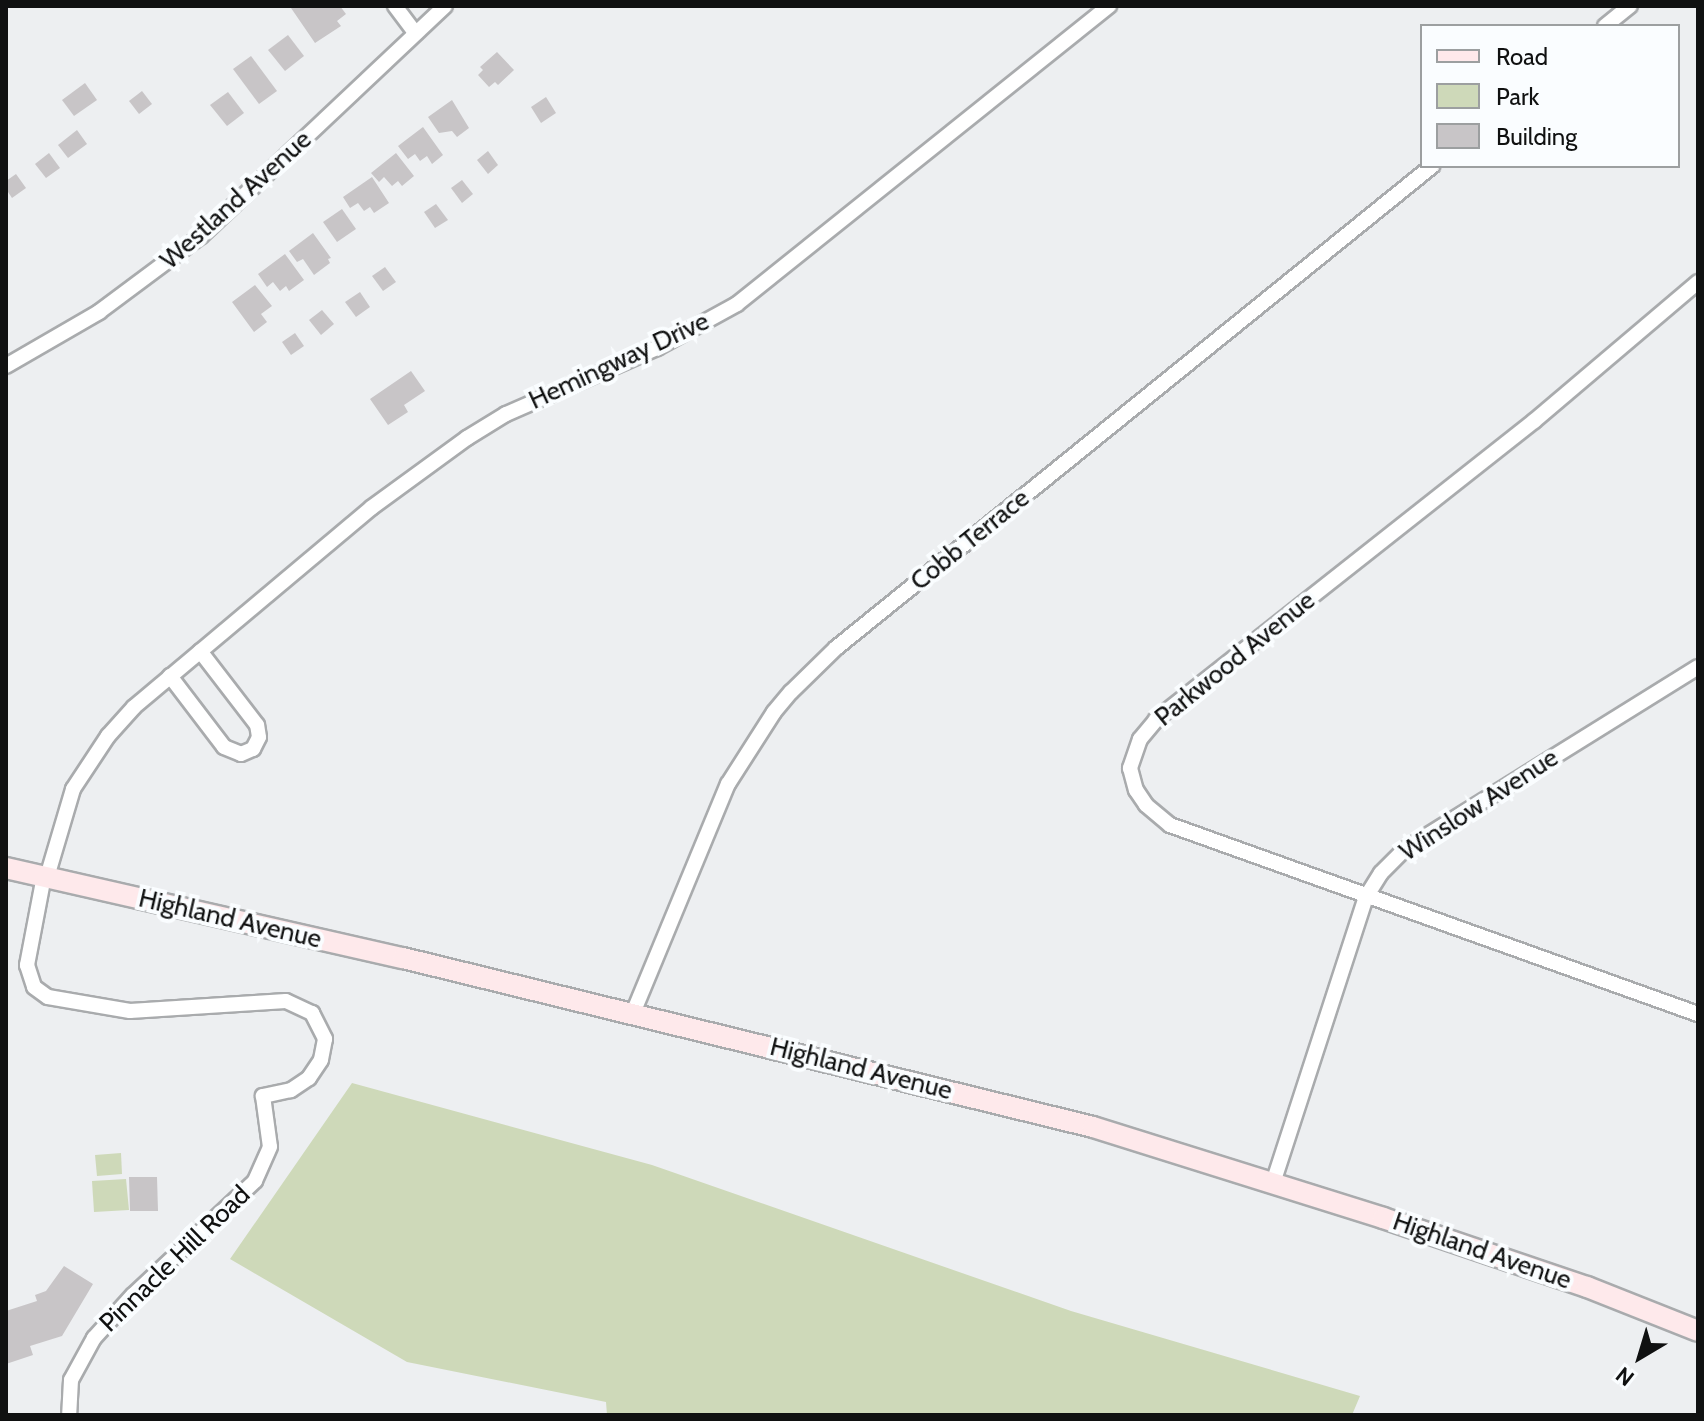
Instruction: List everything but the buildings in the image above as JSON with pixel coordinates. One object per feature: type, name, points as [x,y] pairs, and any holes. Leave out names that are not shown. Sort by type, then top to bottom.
[{"type":"street","points":[[395,6],[415,33]]},
{"type":"street","name":"Westland Avenue","points":[[6,366],[99,312],[201,236],[445,6]]},
{"type":"street","name":"Hemingway Drive","points":[[45,877],[66,808],[82,771],[127,714],[371,508],[467,438],[531,401],[657,348],[737,304],[1109,6]]},
{"type":"street","points":[[1608,24],[1630,6]]},
{"type":"street","name":"Cobb Terrace","points":[[633,1013],[728,784],[774,712],[791,692],[836,648],[1430,168]]},
{"type":"street","name":"Parkwood Avenue","points":[[1698,282],[1534,421],[1156,720],[1133,753],[1131,775],[1146,805],[1161,819],[1366,897],[1698,1014]]},
{"type":"street","points":[[170,676],[224,747],[241,754],[253,749],[259,737],[257,725],[200,651]]},
{"type":"street","name":"Winslow Avenue","points":[[1273,1183],[1366,897],[1381,873],[1404,850],[1698,667]]},
{"type":"street","name":"Highland Avenue","points":[[6,868],[633,1013],[1093,1127],[1587,1287],[1698,1331]]},
{"type":"street","name":"Pinnacle Hill Road","points":[[45,877],[27,965],[34,987],[48,997],[130,1011],[286,1001],[312,1013],[325,1039],[321,1060],[309,1078],[291,1090],[263,1096],[270,1147],[255,1181],[133,1295],[94,1338],[71,1380],[69,1415]]},
{"type":"green space","points":[[352,1083],[652,1165],[1071,1311],[1360,1396],[1352,1415],[607,1415],[606,1402],[407,1362],[230,1259]]},
{"type":"green space","points":[[121,1153],[122,1174],[97,1176],[95,1155]]},
{"type":"green space","points":[[126,1179],[129,1210],[94,1212],[92,1181]]}]
